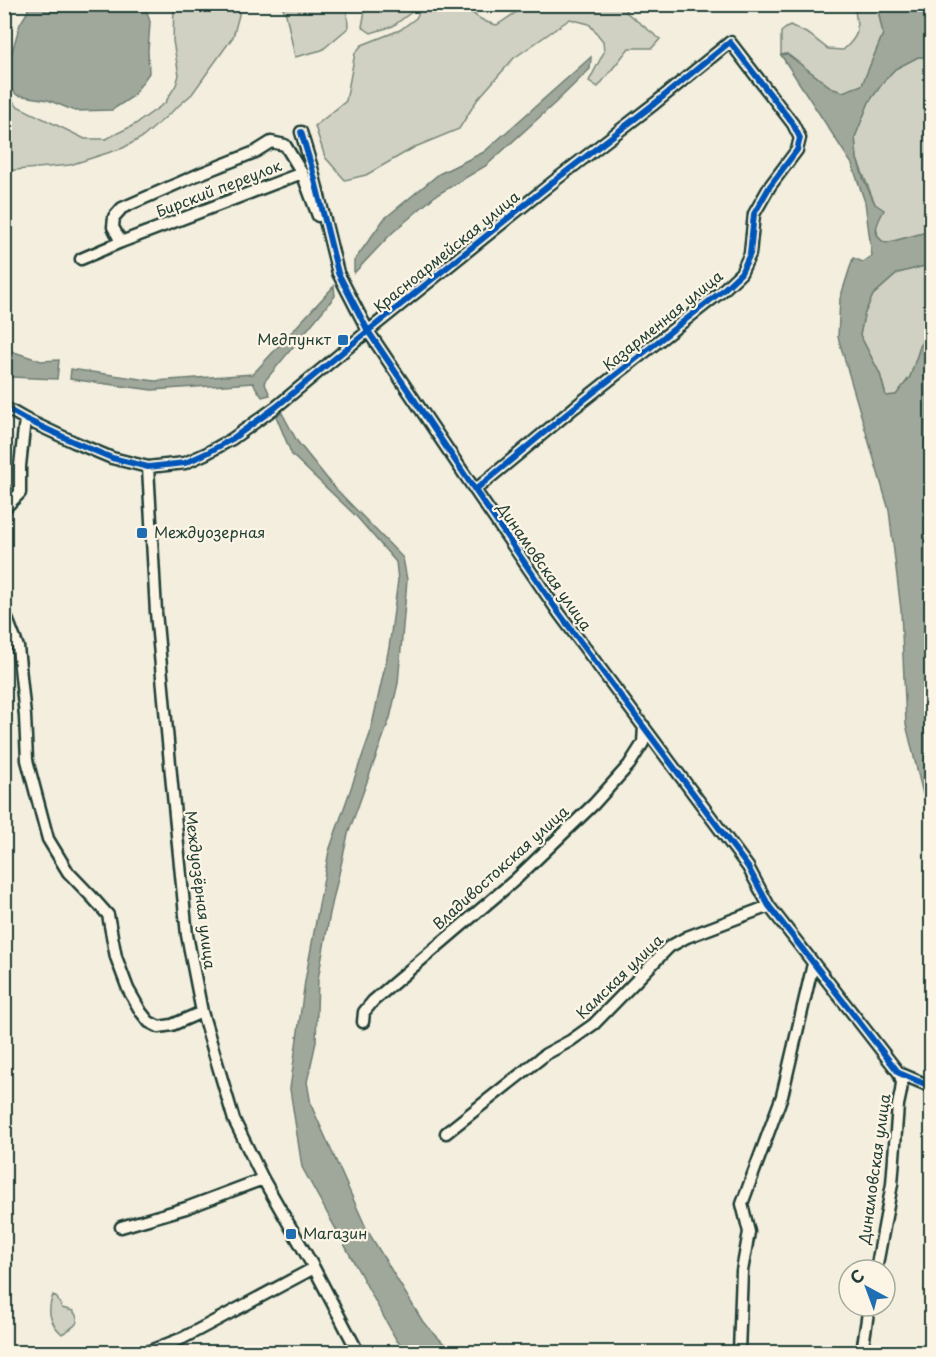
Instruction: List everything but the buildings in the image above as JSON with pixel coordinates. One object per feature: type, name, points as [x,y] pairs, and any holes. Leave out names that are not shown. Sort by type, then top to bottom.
[{"type":"street","name":"Красноармейская улица","points":[[4,407],[25,419],[112,458],[148,467],[186,463],[207,453],[232,439],[276,407],[730,42]]},
{"type":"street","name":"Казарменная улица","points":[[475,490],[575,407],[722,291],[741,273],[750,254],[754,214],[770,186],[797,150],[800,138],[793,124],[730,42]]},
{"type":"street","points":[[302,132],[338,273]]},
{"type":"street","points":[[121,242],[113,227],[114,217],[122,208],[255,152],[271,142],[285,145],[302,173]]},
{"type":"street","name":"Бирский переулок","points":[[81,259],[302,173],[338,273]]},
{"type":"street","name":"Динамовская улица","points":[[338,273],[368,331],[560,613],[748,867],[768,906],[899,1073],[902,1091],[898,1104],[892,1184],[878,1258]]},
{"type":"street","points":[[4,509],[20,494],[20,466],[25,419]]},
{"type":"street","name":"Междуозёрная улица","points":[[148,467],[156,612],[172,785],[187,935],[202,1012],[230,1110],[263,1179],[314,1268],[358,1353]]},
{"type":"street","points":[[4,610],[18,648],[27,760],[48,839],[68,872],[108,915],[116,957],[128,989],[149,1022],[159,1027],[172,1025],[202,1012]]},
{"type":"street","name":"Владивостокская улица","points":[[363,1022],[364,1012],[373,1001],[515,880],[594,804],[629,765],[643,743],[644,725]]},
{"type":"street","name":"Камская улица","points":[[446,1132],[546,1054],[594,1024],[669,948],[687,937],[768,906]]},
{"type":"street","points":[[739,1353],[742,1272],[749,1232],[742,1204],[782,1096],[813,964]]},
{"type":"street","points":[[899,1073],[932,1087]]},
{"type":"street","points":[[121,1227],[186,1208],[263,1179]]},
{"type":"street","points":[[147,1353],[183,1338],[314,1268]]},
{"type":"street","points":[[862,1353],[867,1318]]},
{"type":"shaded area","points":[[366,4],[421,5],[393,26],[371,33],[362,27]]},
{"type":"shaded area","points":[[546,4],[624,5],[627,13],[660,39],[652,48],[629,48],[598,87],[589,81],[604,52],[603,41],[589,24],[570,19],[514,58],[477,100],[459,129],[415,147],[366,175],[345,180],[325,157],[315,126],[346,101],[355,53],[362,45],[400,30],[416,18],[423,5],[464,5],[479,18],[497,25],[524,7]]},
{"type":"shaded area","points":[[877,4],[883,34],[862,85],[843,92],[833,89],[787,54],[781,55],[781,32],[790,25],[810,35],[828,49],[843,50],[856,34],[854,5]]},
{"type":"shaded area","points":[[27,5],[147,5],[150,22],[149,73],[132,97],[112,110],[75,111],[48,100],[17,95],[10,88],[6,73],[20,24],[28,11]]},
{"type":"shaded area","points":[[174,5],[239,5],[239,15],[233,37],[192,94],[143,137],[123,148],[70,165],[5,171],[5,93],[17,106],[85,139],[106,139],[134,125],[165,103],[179,75],[173,41]]},
{"type":"shaded area","points":[[281,5],[347,5],[348,28],[322,50],[295,57],[286,14]]},
{"type":"shaded area","points":[[877,5],[931,5],[931,61],[918,57],[895,69],[869,102],[855,137],[857,159],[864,180],[875,204],[884,210],[876,228],[881,240],[886,243],[931,231],[931,267],[928,265],[898,273],[873,295],[864,315],[860,335],[880,374],[886,396],[896,395],[910,377],[931,314],[932,438],[929,457],[932,463],[931,827],[906,724],[901,610],[889,510],[838,337],[840,299],[853,258],[863,262],[872,256],[865,202],[852,164],[781,55],[787,54],[833,89],[843,92],[862,85],[883,34]]},
{"type":"shaded area","points":[[591,57],[590,69],[487,165],[435,196],[392,233],[354,273],[354,261],[384,219],[439,174],[484,152]]},
{"type":"shaded area","points":[[918,57],[931,61],[931,231],[886,243],[878,236],[875,204],[857,159],[855,137],[869,102],[884,81],[895,69]]},
{"type":"shaded area","points":[[928,265],[931,267],[931,314],[910,377],[896,395],[886,396],[880,374],[860,335],[864,315],[873,295],[898,273]]},
{"type":"shaded area","points":[[334,286],[335,296],[264,382],[270,395],[262,397],[253,383],[152,390],[70,379],[71,369],[155,381],[253,374]]},
{"type":"shaded area","points":[[5,349],[41,361],[59,360],[57,379],[10,377],[5,374]]},
{"type":"shaded area","points":[[282,413],[297,441],[334,487],[403,558],[407,580],[398,683],[390,718],[348,834],[330,913],[318,979],[316,1042],[307,1082],[311,1105],[367,1230],[423,1322],[452,1352],[411,1352],[397,1341],[302,1167],[290,1089],[305,981],[329,851],[370,734],[389,648],[398,580],[396,562],[356,516],[292,455],[276,416]]},
{"type":"shaded area","points":[[53,1295],[62,1308],[73,1311],[77,1319],[72,1328],[62,1334],[50,1316]]},
{"type":"cycle path","points":[[4,407],[25,419],[112,458],[148,467],[185,463],[207,453],[232,439],[276,407],[730,42],[793,124],[800,138],[797,150],[770,186],[754,214],[750,254],[741,273],[722,291],[575,407],[475,490]]},
{"type":"cycle path","points":[[301,132],[338,273],[368,331],[559,613],[748,867],[769,906],[899,1073],[932,1087]]},
{"type":"place","name":"Медпункт","points":[[343,340]]},
{"type":"place","name":"Междуозерная","points":[[142,533]]},
{"type":"place","name":"Магазин","points":[[291,1234]]}]
